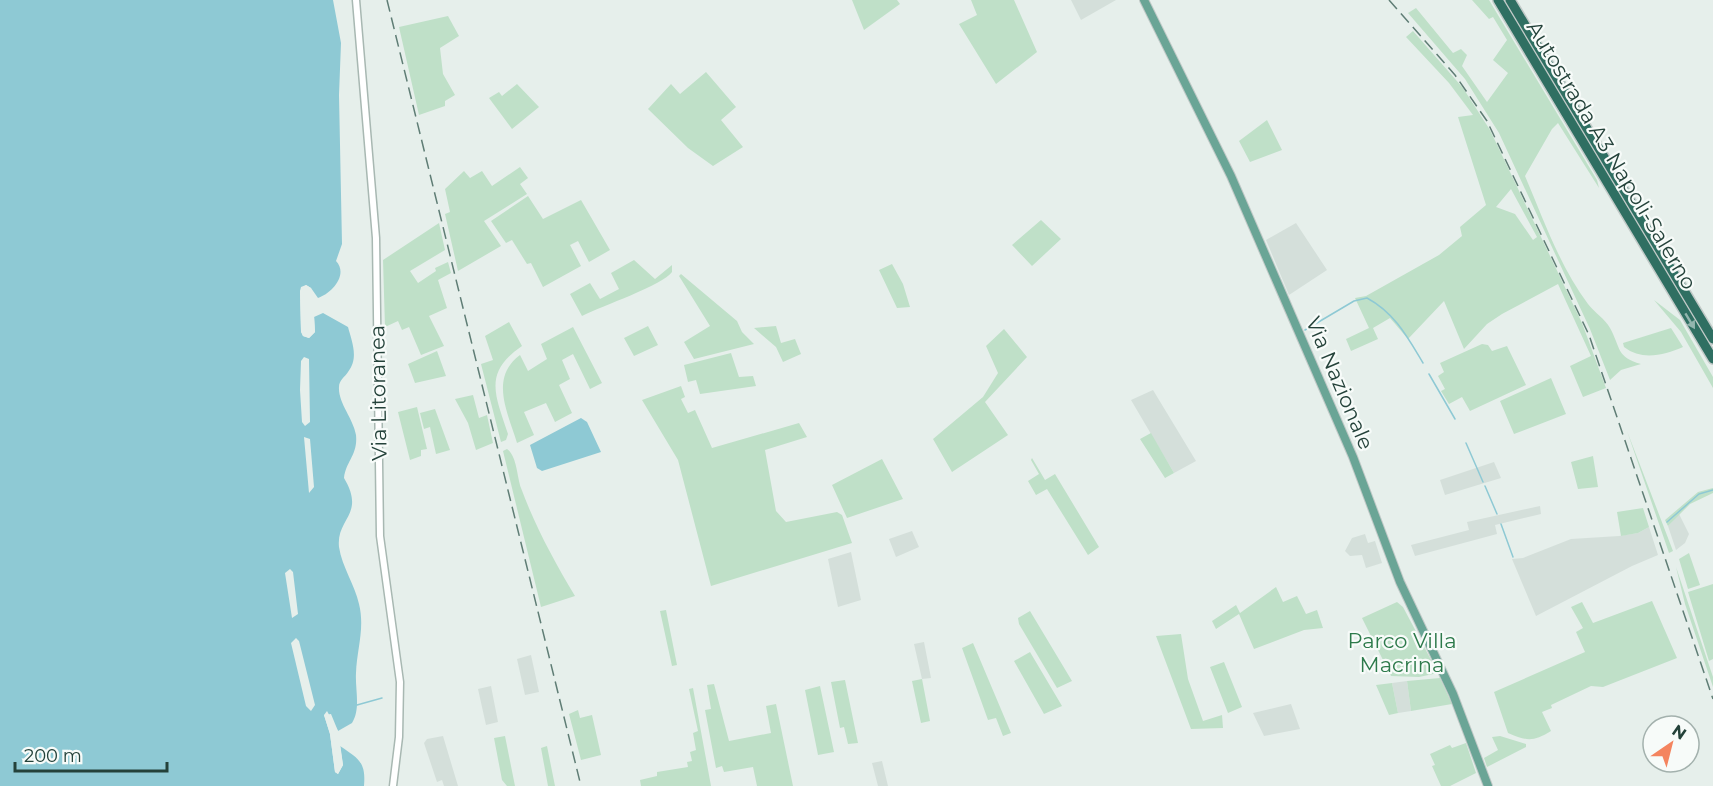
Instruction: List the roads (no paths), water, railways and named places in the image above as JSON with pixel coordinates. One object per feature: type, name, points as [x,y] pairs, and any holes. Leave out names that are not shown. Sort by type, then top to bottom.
[{"type":"highway","name":"Autostrada A3 Napoli-Salerno","points":[[1498,0],[1713,359]]},
{"type":"highway","name":"Autostrada A3 Napoli-Salerno","points":[[1510,0],[1713,339]]},
{"type":"main road","name":"Via Nazionale","points":[[1144,0],[1231,176],[1352,454],[1400,582],[1453,694],[1488,786]]},
{"type":"street","name":"Via Litoranea","points":[[356,0],[376,238],[380,536],[400,682],[399,737],[393,786]]},
{"type":"water","points":[[0,0],[333,0],[341,43],[339,95],[342,244],[336,261],[340,272],[337,283],[323,296],[318,298],[306,285],[300,291],[301,331],[303,336],[309,338],[315,332],[314,317],[323,313],[348,327],[354,350],[351,367],[339,385],[339,393],[354,429],[356,442],[344,478],[352,500],[349,516],[339,537],[339,547],[361,613],[356,673],[357,705],[352,723],[338,731],[331,714],[324,715],[330,734],[335,772],[338,774],[343,765],[340,746],[360,762],[364,771],[364,786],[0,786]]},
{"type":"water","points":[[581,418],[587,422],[601,452],[542,471],[537,468],[530,445]]},
{"type":"waterway","points":[[1305,330],[1354,301],[1367,298],[1393,319],[1423,363]]},
{"type":"waterway","points":[[1429,374],[1455,419]]},
{"type":"waterway","points":[[1466,443],[1483,482]]},
{"type":"waterway","points":[[1485,486],[1497,514]]},
{"type":"waterway","points":[[1667,522],[1699,494],[1713,490]]},
{"type":"waterway","points":[[1501,524],[1513,557]]},
{"type":"waterway","points":[[357,705],[382,698]]},
{"type":"railway","points":[[387,0],[581,786]]},
{"type":"railway","points":[[1389,0],[1455,75],[1487,121],[1589,335],[1713,699]]},
{"type":"park label","name":"Parco Villa Macrina","points":[[1402,652]]}]
